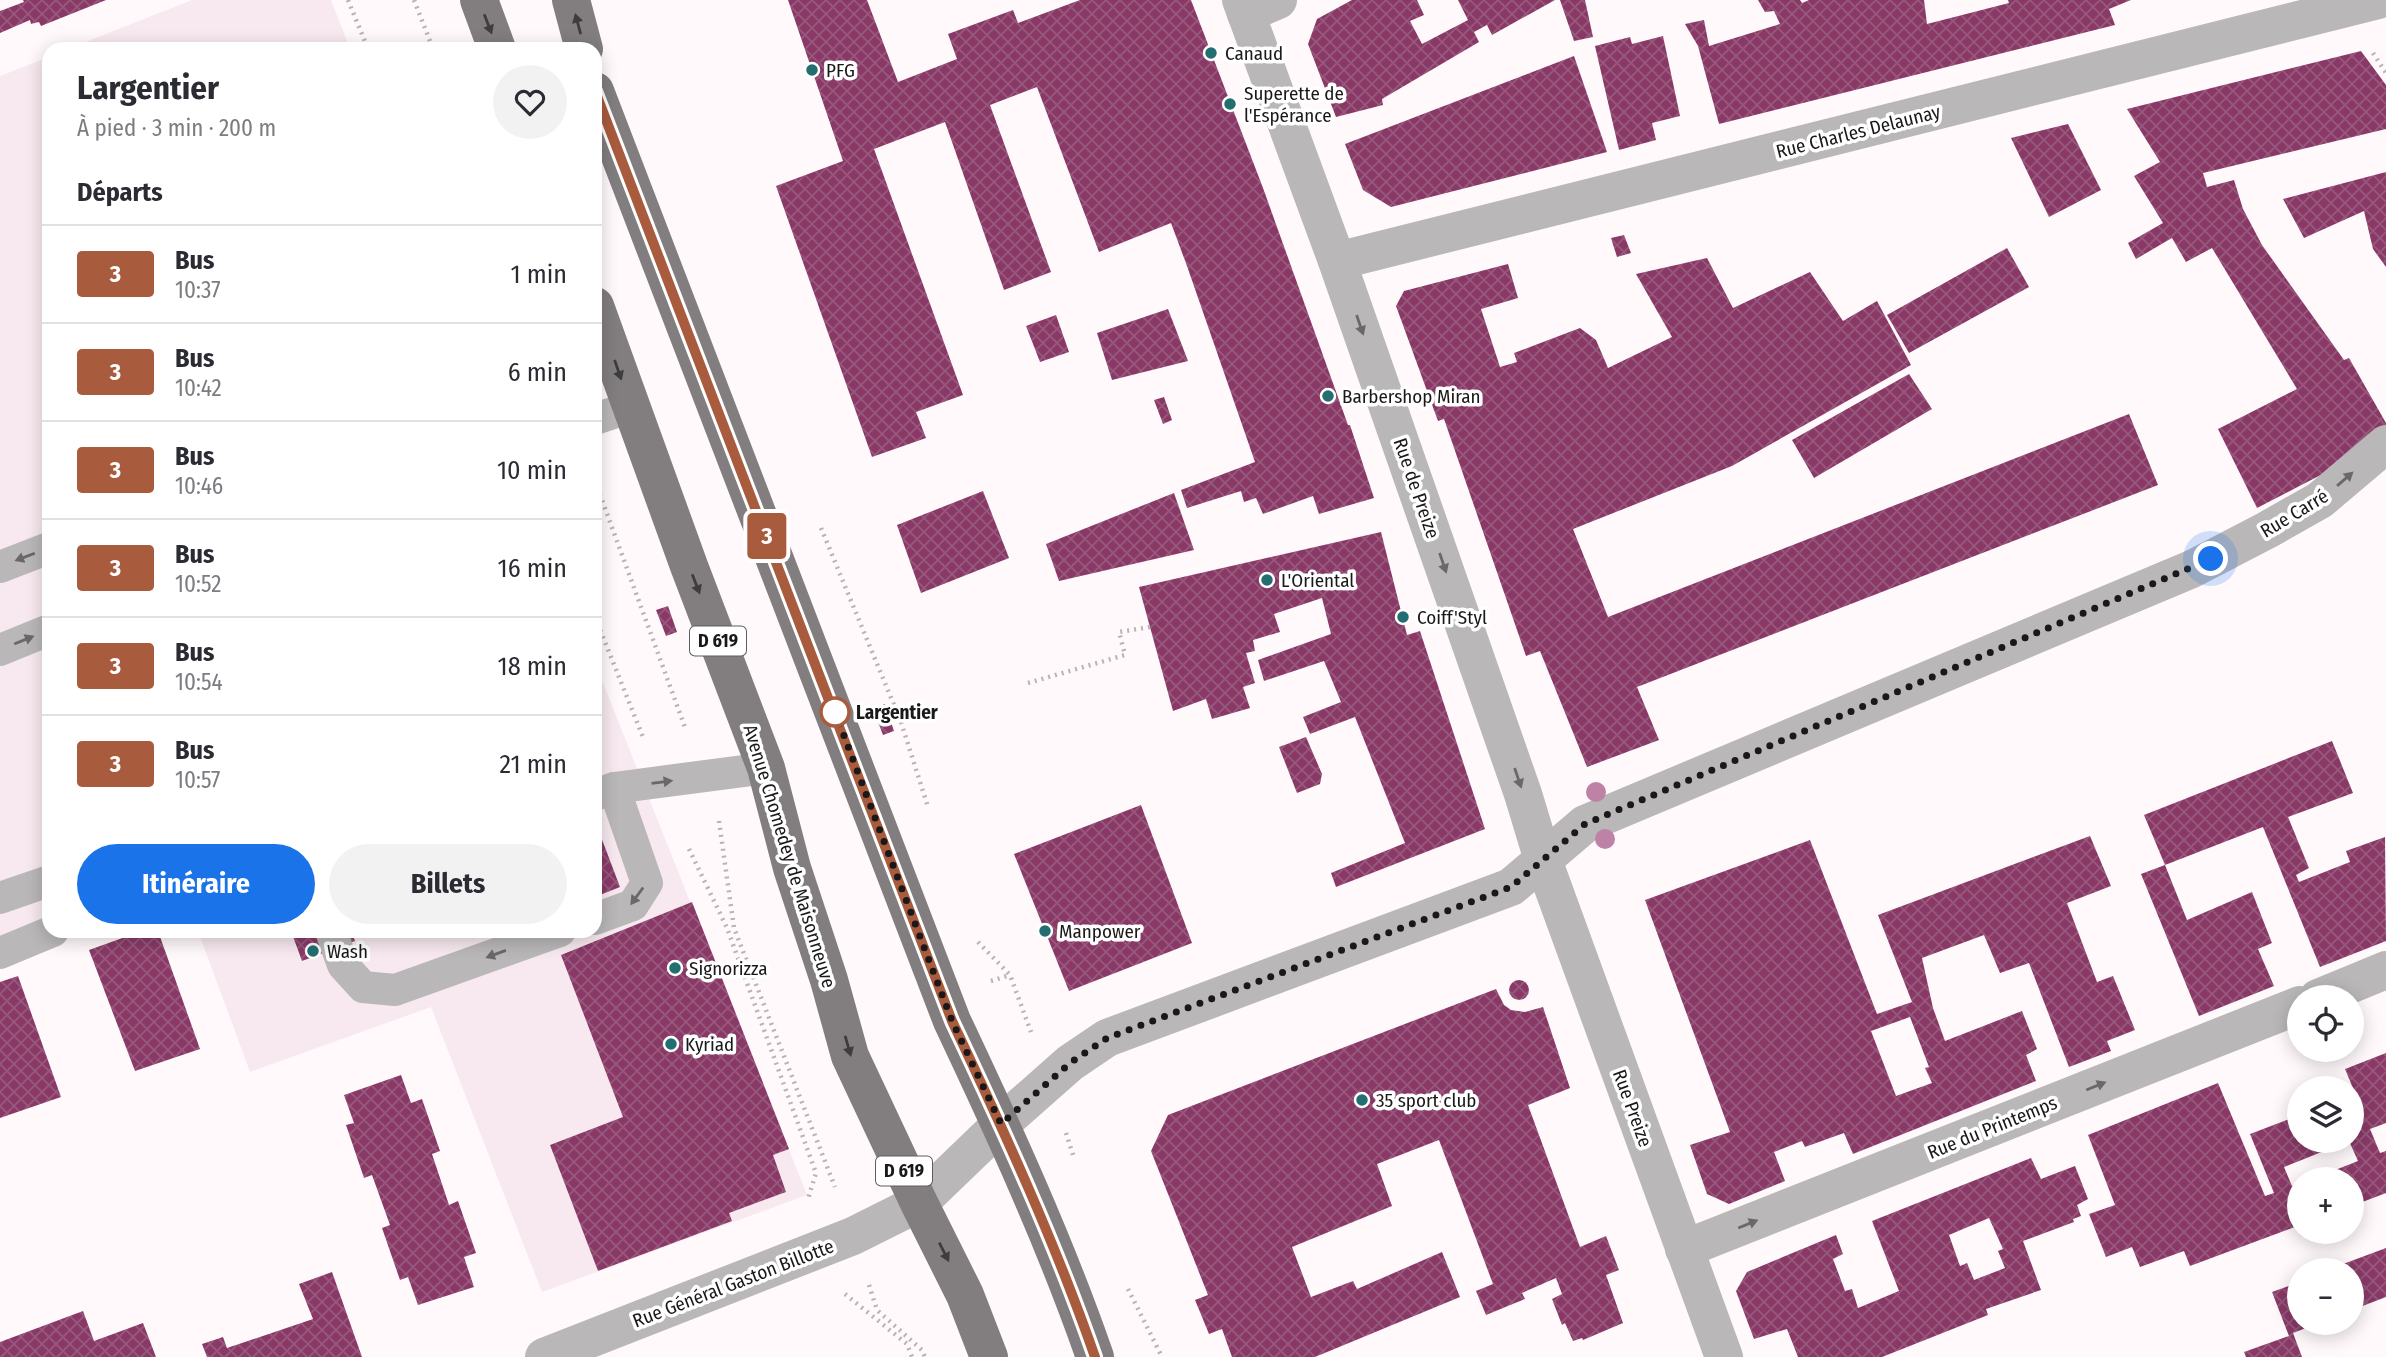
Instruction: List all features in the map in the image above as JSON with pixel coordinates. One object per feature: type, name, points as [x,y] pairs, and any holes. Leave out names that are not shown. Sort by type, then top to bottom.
[{"type":"main road","points":[[478,0],[494,42]]},
{"type":"main road","points":[[571,0],[582,42]]},
{"type":"main road","points":[[602,109],[952,1021],[1001,1124],[1095,1357]]},
{"type":"main road","name":"Avenue Chomedey de Maisonneuve","points":[[602,334],[766,768],[792,868],[829,980],[850,1056],[965,1294],[989,1357]]},
{"type":"street","name":"Rue Charles Delaunay","points":[[1338,261],[2378,0]]},
{"type":"street","name":"Rue de Preize","points":[[1255,5],[1338,261],[1523,794],[1543,860]]},
{"type":"street","name":"Rue Carré","points":[[1001,1124],[1070,1063],[1107,1038],[1511,887],[1585,824],[2192,569],[2320,500],[2386,444]]},
{"type":"street","name":"Rue Preize","points":[[1543,860],[1724,1357]]},
{"type":"street","points":[[2350,985],[2386,970]]},
{"type":"street","name":"Rue du Printemps","points":[[1684,1249],[2287,1010]]},
{"type":"street","name":"Rue Général Gaston Billotte","points":[[544,1357],[838,1242],[919,1203],[1001,1124]]},
{"type":"lane","points":[[602,417],[631,407]]},
{"type":"lane","points":[[0,567],[42,551]]},
{"type":"lane","points":[[0,650],[42,633]]},
{"type":"lane","points":[[602,916],[633,905],[647,883],[604,791],[766,768]]},
{"type":"lane","points":[[0,898],[42,883]]},
{"type":"lane","points":[[0,953],[42,936]]},
{"type":"lane","points":[[333,938],[343,965],[363,987],[395,990],[540,938]]},
{"type":"path","points":[[348,0],[365,42]]},
{"type":"path","points":[[414,0],[430,42]]},
{"type":"path","points":[[602,500],[719,821],[734,928],[838,1242],[842,1292],[907,1344],[912,1357]]},
{"type":"path","points":[[1028,683],[1125,655],[1119,632],[1150,627]]},
{"type":"path","points":[[602,634],[678,827],[727,928],[816,1173],[806,1204],[838,1242],[877,1310],[922,1350],[925,1357]]},
{"type":"shaded area","points":[[192,0],[331,0],[347,42],[86,42]]},
{"type":"shaded area","points":[[42,60],[42,934],[0,952],[0,76]]},
{"type":"shaded area","points":[[602,681],[807,1195],[542,1292],[431,1007],[250,1072],[201,938],[602,938]]},
{"type":"building","points":[[23,0],[106,0],[41,26],[39,22],[31,24],[30,20],[0,33],[0,11],[24,2]]},
{"type":"building","points":[[788,0],[867,0],[898,82],[957,59],[948,34],[1013,10],[1018,23],[1080,0],[1191,0],[1263,188],[1374,498],[1319,514],[1313,496],[1263,514],[1256,498],[1244,502],[1241,491],[1187,508],[1181,490],[1255,462],[1187,266],[1171,223],[1099,252],[1037,87],[990,105],[1051,272],[1004,290],[945,122],[874,149],[963,395],[916,412],[926,438],[872,457],[776,186],[843,161]]},
{"type":"building","points":[[1352,0],[1417,0],[1424,15],[1410,21],[1422,44],[1468,20],[1458,0],[1555,0],[1492,35],[1487,25],[1474,32],[1479,42],[1382,99],[1383,105],[1336,117],[1308,44],[1317,19]]},
{"type":"building","points":[[1560,0],[1585,0],[1593,37],[1574,41]]},
{"type":"building","points":[[1758,0],[1800,0],[1802,3],[1809,0],[1924,0],[1927,24],[2009,3],[2008,0],[2131,0],[2109,9],[2115,25],[1719,124],[1698,46],[1685,24],[1704,20],[1709,46],[1780,24],[1774,11],[1765,12]]},
{"type":"building","points":[[1663,36],[1680,116],[1652,123],[1656,140],[1619,150],[1595,46],[1630,37],[1632,44]]},
{"type":"building","points":[[2361,51],[2386,85],[2386,129],[2203,173],[2207,187],[2234,180],[2243,209],[2262,245],[2344,360],[2349,358],[2386,423],[2386,426],[2342,464],[2257,508],[2218,429],[2297,389],[2212,248],[2186,262],[2172,238],[2136,259],[2128,243],[2163,223],[2134,176],[2160,162],[2127,109]]},
{"type":"building","points":[[1574,56],[1607,152],[1391,207],[1363,190],[1345,144]]},
{"type":"building","points":[[2068,124],[2101,190],[2049,217],[2011,138]]},
{"type":"building","points":[[2386,172],[2386,267],[2373,249],[2364,211],[2304,238],[2283,199]]},
{"type":"building","points":[[1624,235],[1631,253],[1617,257],[1611,238]]},
{"type":"building","points":[[2007,248],[2029,287],[1909,353],[1887,315]]},
{"type":"building","points":[[1707,258],[1733,308],[1810,272],[1843,321],[1877,301],[1911,365],[1732,466],[1573,529],[1608,617],[2129,414],[2158,485],[1637,687],[1659,740],[1587,767],[1540,651],[1526,656],[1444,419],[1438,421],[1396,306],[1404,291],[1508,264],[1518,298],[1481,309],[1500,367],[1517,362],[1514,353],[1580,328],[1596,340],[1608,368],[1672,337],[1636,274]]},
{"type":"building","points":[[1168,309],[1188,361],[1112,380],[1097,333]]},
{"type":"building","points":[[1056,315],[1069,352],[1040,362],[1026,326]]},
{"type":"building","points":[[1909,374],[1932,409],[1814,478],[1792,440]]},
{"type":"building","points":[[1164,397],[1172,420],[1163,424],[1154,400]]},
{"type":"building","points":[[983,491],[1009,558],[921,593],[897,525]]},
{"type":"building","points":[[1174,493],[1194,550],[1059,581],[1046,544]]},
{"type":"building","points":[[1381,532],[1407,635],[1420,631],[1485,829],[1336,887],[1331,873],[1405,843],[1355,717],[1310,734],[1303,717],[1341,702],[1324,661],[1264,681],[1258,660],[1331,634],[1322,598],[1274,614],[1280,632],[1253,640],[1255,651],[1246,653],[1255,683],[1243,687],[1250,708],[1212,719],[1206,699],[1173,711],[1139,587]]},
{"type":"building","points":[[668,606],[677,632],[666,636],[656,610]]},
{"type":"building","points":[[885,704],[894,731],[883,735],[873,709]]},
{"type":"building","points":[[1306,737],[1322,774],[1320,784],[1297,793],[1279,747]]},
{"type":"building","points":[[2332,741],[2353,793],[2288,817],[2309,868],[2296,875],[2299,882],[2350,862],[2346,851],[2385,837],[2386,941],[2320,967],[2263,827],[2165,865],[2144,815]]},
{"type":"building","points":[[1141,805],[1192,943],[1069,991],[1014,854]]},
{"type":"building","points":[[2090,836],[2111,886],[2067,903],[2097,982],[2113,976],[2135,1030],[2107,1041],[2111,1051],[2069,1067],[2029,963],[2000,973],[1984,935],[1922,958],[1933,1008],[1945,1041],[2022,1011],[2037,1049],[2026,1055],[2036,1081],[1853,1154],[1844,1133],[1805,1147],[1802,1141],[1774,1152],[1785,1181],[1729,1204],[1707,1194],[1690,1145],[1730,1132],[1645,900],[1810,840],[1877,1014],[1912,1002],[1878,915]],"holes":[[[1910,1017],[1929,1067],[1925,1068],[1932,1083],[1896,1096],[1871,1031]]]},
{"type":"building","points":[[602,839],[620,887],[602,894]]},
{"type":"building","points":[[2165,865],[2187,920],[2252,892],[2272,943],[2258,949],[2274,986],[2199,1016],[2141,874]]},
{"type":"building","name":"Kyriad","points":[[692,902],[789,1149],[773,1155],[786,1192],[729,1213],[732,1221],[598,1271],[550,1145],[623,1117],[561,955]]},
{"type":"building","points":[[122,938],[160,938],[200,1049],[135,1071],[89,950]]},
{"type":"building","name":"Wash","points":[[294,938],[354,938],[355,941],[302,961]]},
{"type":"building","points":[[18,976],[61,1097],[0,1118],[0,982]]},
{"type":"building","points":[[1515,980],[1523,980],[1529,990],[1523,1000],[1515,1000],[1509,994],[1509,986]]},
{"type":"building","points":[[1496,989],[1504,1005],[1511,1010],[1525,1012],[1543,1007],[1570,1088],[1528,1105],[1580,1247],[1606,1236],[1619,1270],[1606,1275],[1623,1323],[1583,1340],[1573,1341],[1565,1323],[1562,1325],[1552,1299],[1562,1294],[1556,1278],[1522,1293],[1525,1299],[1486,1315],[1476,1291],[1493,1284],[1439,1140],[1377,1164],[1392,1206],[1292,1247],[1311,1297],[1353,1281],[1357,1289],[1442,1252],[1460,1297],[1315,1357],[1232,1357],[1222,1329],[1209,1334],[1195,1300],[1208,1295],[1151,1151],[1168,1115]]},
{"type":"building","points":[[2386,1053],[2386,1123],[2370,1129],[2380,1153],[2386,1151],[2386,1193],[2364,1201],[2364,1167],[2343,1167],[2358,1161],[2354,1153],[2364,1153],[2364,1076],[2348,1076],[2345,1069]]},
{"type":"building","points":[[401,1075],[411,1103],[422,1099],[440,1151],[432,1154],[449,1205],[458,1201],[476,1253],[464,1257],[474,1287],[418,1305],[408,1277],[400,1280],[382,1228],[390,1225],[372,1175],[364,1178],[346,1125],[354,1123],[344,1095]]},
{"type":"building","points":[[2218,1083],[2265,1196],[2274,1193],[2250,1134],[2287,1120],[2287,1153],[2319,1153],[2284,1167],[2287,1174],[2287,1230],[2190,1266],[2184,1251],[2140,1267],[2132,1247],[2106,1257],[2089,1214],[2115,1205],[2088,1135]]},
{"type":"building","points":[[2031,1158],[2041,1179],[2075,1166],[2088,1199],[2077,1205],[2081,1216],[2073,1219],[2074,1222],[2023,1241],[2041,1290],[1986,1309],[1988,1315],[1882,1357],[1798,1357],[1787,1329],[1754,1339],[1736,1291],[1747,1272],[1836,1235],[1843,1254],[1833,1259],[1845,1291],[1852,1289],[1858,1308],[1899,1291],[1872,1221]],"holes":[[[1989,1218],[2003,1249],[1998,1251],[2005,1268],[1974,1280],[1967,1263],[1960,1266],[1949,1235]]]},
{"type":"building","points":[[2386,1248],[2386,1297],[2364,1305],[2364,1258],[2359,1258]]},
{"type":"building","points":[[332,1272],[362,1357],[207,1357],[202,1344],[223,1337],[227,1348],[313,1319],[299,1284]]},
{"type":"building","points":[[2287,1287],[2287,1331],[2272,1292]]},
{"type":"building","points":[[83,1311],[94,1341],[143,1323],[156,1357],[0,1357],[0,1342]]},
{"type":"building","points":[[2294,1335],[2302,1357],[2246,1357],[2244,1352]]},
{"type":"bus line","name":"3","points":[[602,109],[952,1021],[1001,1124],[1095,1357]]},
{"type":"place","name":"Canaud","points":[[1211,53]]},
{"type":"place","name":"PFG","points":[[812,70]]},
{"type":"place","name":"Superette de l'Espérance","points":[[1230,104]]},
{"type":"place","name":"Barbershop Miran","points":[[1328,396]]},
{"type":"place","name":"L'Oriental","points":[[1267,580]]},
{"type":"place","name":"Coiff'Styl","points":[[1403,617]]},
{"type":"place","name":"Largentier","points":[[835,712]]},
{"type":"place","name":"Manpower","points":[[1045,931]]},
{"type":"place","name":"Wash","points":[[313,951]]},
{"type":"place","name":"Signorizza","points":[[675,968]]},
{"type":"place","name":"Kyriad","points":[[671,1044]]},
{"type":"place","name":"35 sport club","points":[[1362,1100]]},
{"type":"route","points":[[835,712],[952,1021],[1001,1124],[1070,1063],[1107,1038],[1511,887],[1585,824],[2211,559]]}]
